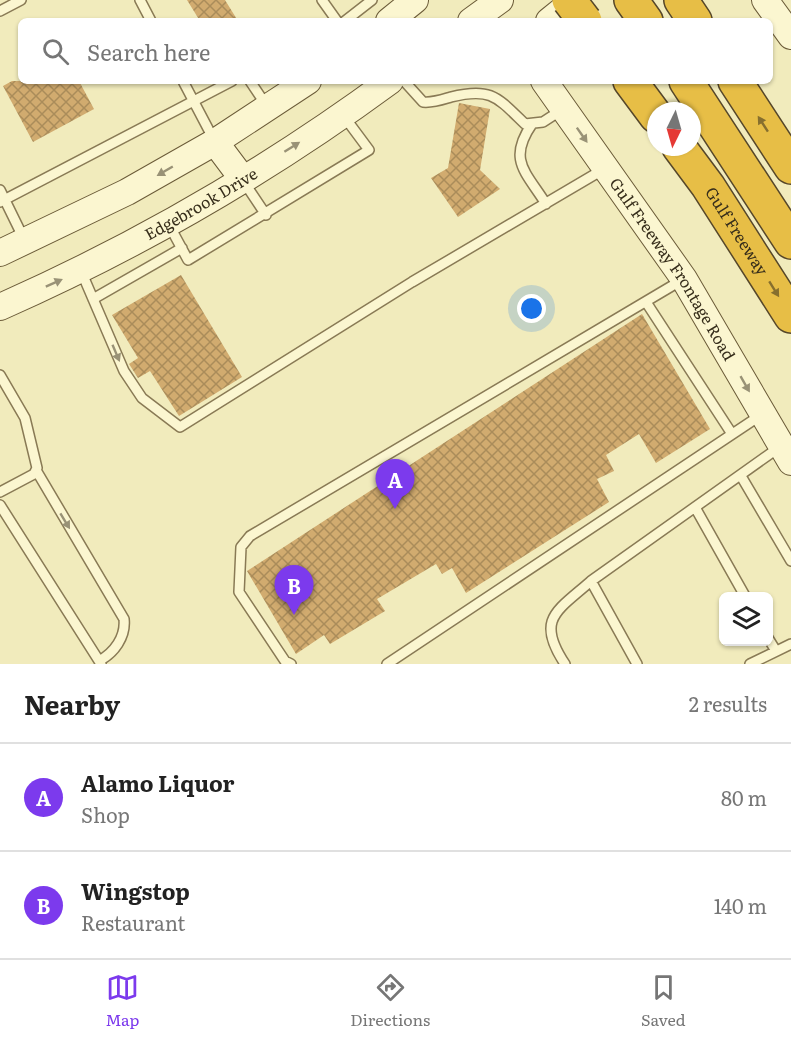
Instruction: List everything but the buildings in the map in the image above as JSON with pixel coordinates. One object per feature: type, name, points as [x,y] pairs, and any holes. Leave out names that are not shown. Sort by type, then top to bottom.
[{"type":"highway","points":[[569,0],[583,18]]},
{"type":"highway","points":[[681,0],[693,18]]},
{"type":"highway","points":[[632,84],[647,104]]},
{"type":"highway","points":[[688,84],[791,242]]},
{"type":"highway","points":[[737,84],[791,166]]},
{"type":"highway","name":"Gulf Freeway","points":[[686,156],[708,186],[791,316]]},
{"type":"main road","points":[[396,13],[415,0]]},
{"type":"main road","points":[[553,18],[575,0]]},
{"type":"main road","points":[[765,0],[791,36]]},
{"type":"main road","points":[[476,18],[497,6]]},
{"type":"main road","points":[[0,253],[126,192],[215,142],[303,84]]},
{"type":"main road","name":"Edgebrook Drive","points":[[0,307],[81,271],[169,225],[344,115],[386,84]]},
{"type":"main road","name":"Gulf Freeway Frontage Road","points":[[546,84],[684,279],[786,454]]},
{"type":"main road","points":[[215,142],[242,178]]},
{"type":"lane","points":[[0,11],[21,0]]},
{"type":"lane","points":[[140,0],[149,18]]},
{"type":"lane","points":[[349,18],[372,0]]},
{"type":"lane","points":[[325,1],[335,18]]},
{"type":"lane","points":[[185,84],[215,142]]},
{"type":"lane","points":[[2,201],[195,103],[227,84]]},
{"type":"lane","points":[[252,84],[268,107]]},
{"type":"lane","points":[[407,84],[423,102],[431,103],[470,93],[490,95],[505,102],[525,124],[543,122],[564,108]]},
{"type":"lane","points":[[169,225],[188,260],[369,150],[344,115]]},
{"type":"lane","points":[[532,124],[522,139],[519,151],[520,164],[546,204]]},
{"type":"lane","points":[[81,271],[124,371],[142,398],[180,427],[412,282],[606,168]]},
{"type":"lane","points":[[242,178],[267,214]]},
{"type":"lane","points":[[0,190],[2,201],[26,241]]},
{"type":"lane","points":[[93,299],[182,248]]},
{"type":"lane","points":[[291,664],[285,661],[239,592],[241,547],[250,536],[684,279]]},
{"type":"lane","points":[[646,302],[732,434]]},
{"type":"lane","points":[[0,375],[25,418],[33,444],[36,470],[123,619],[122,639],[100,663],[0,505]]},
{"type":"lane","points":[[387,664],[763,413]]},
{"type":"lane","points":[[565,664],[553,646],[549,630],[553,614],[591,581],[741,476],[786,454]]},
{"type":"lane","points":[[0,492],[34,474],[36,470]]},
{"type":"lane","points":[[741,476],[791,561]]},
{"type":"lane","points":[[696,509],[742,592]]},
{"type":"lane","points":[[591,581],[637,664]]},
{"type":"lane","points":[[750,664],[791,644]]},
{"type":"lane","points":[[773,646],[776,651]]},
{"type":"place","name":"Alamo Liquor","points":[[395,509]]},
{"type":"place","name":"Wingstop","points":[[294,615]]}]
